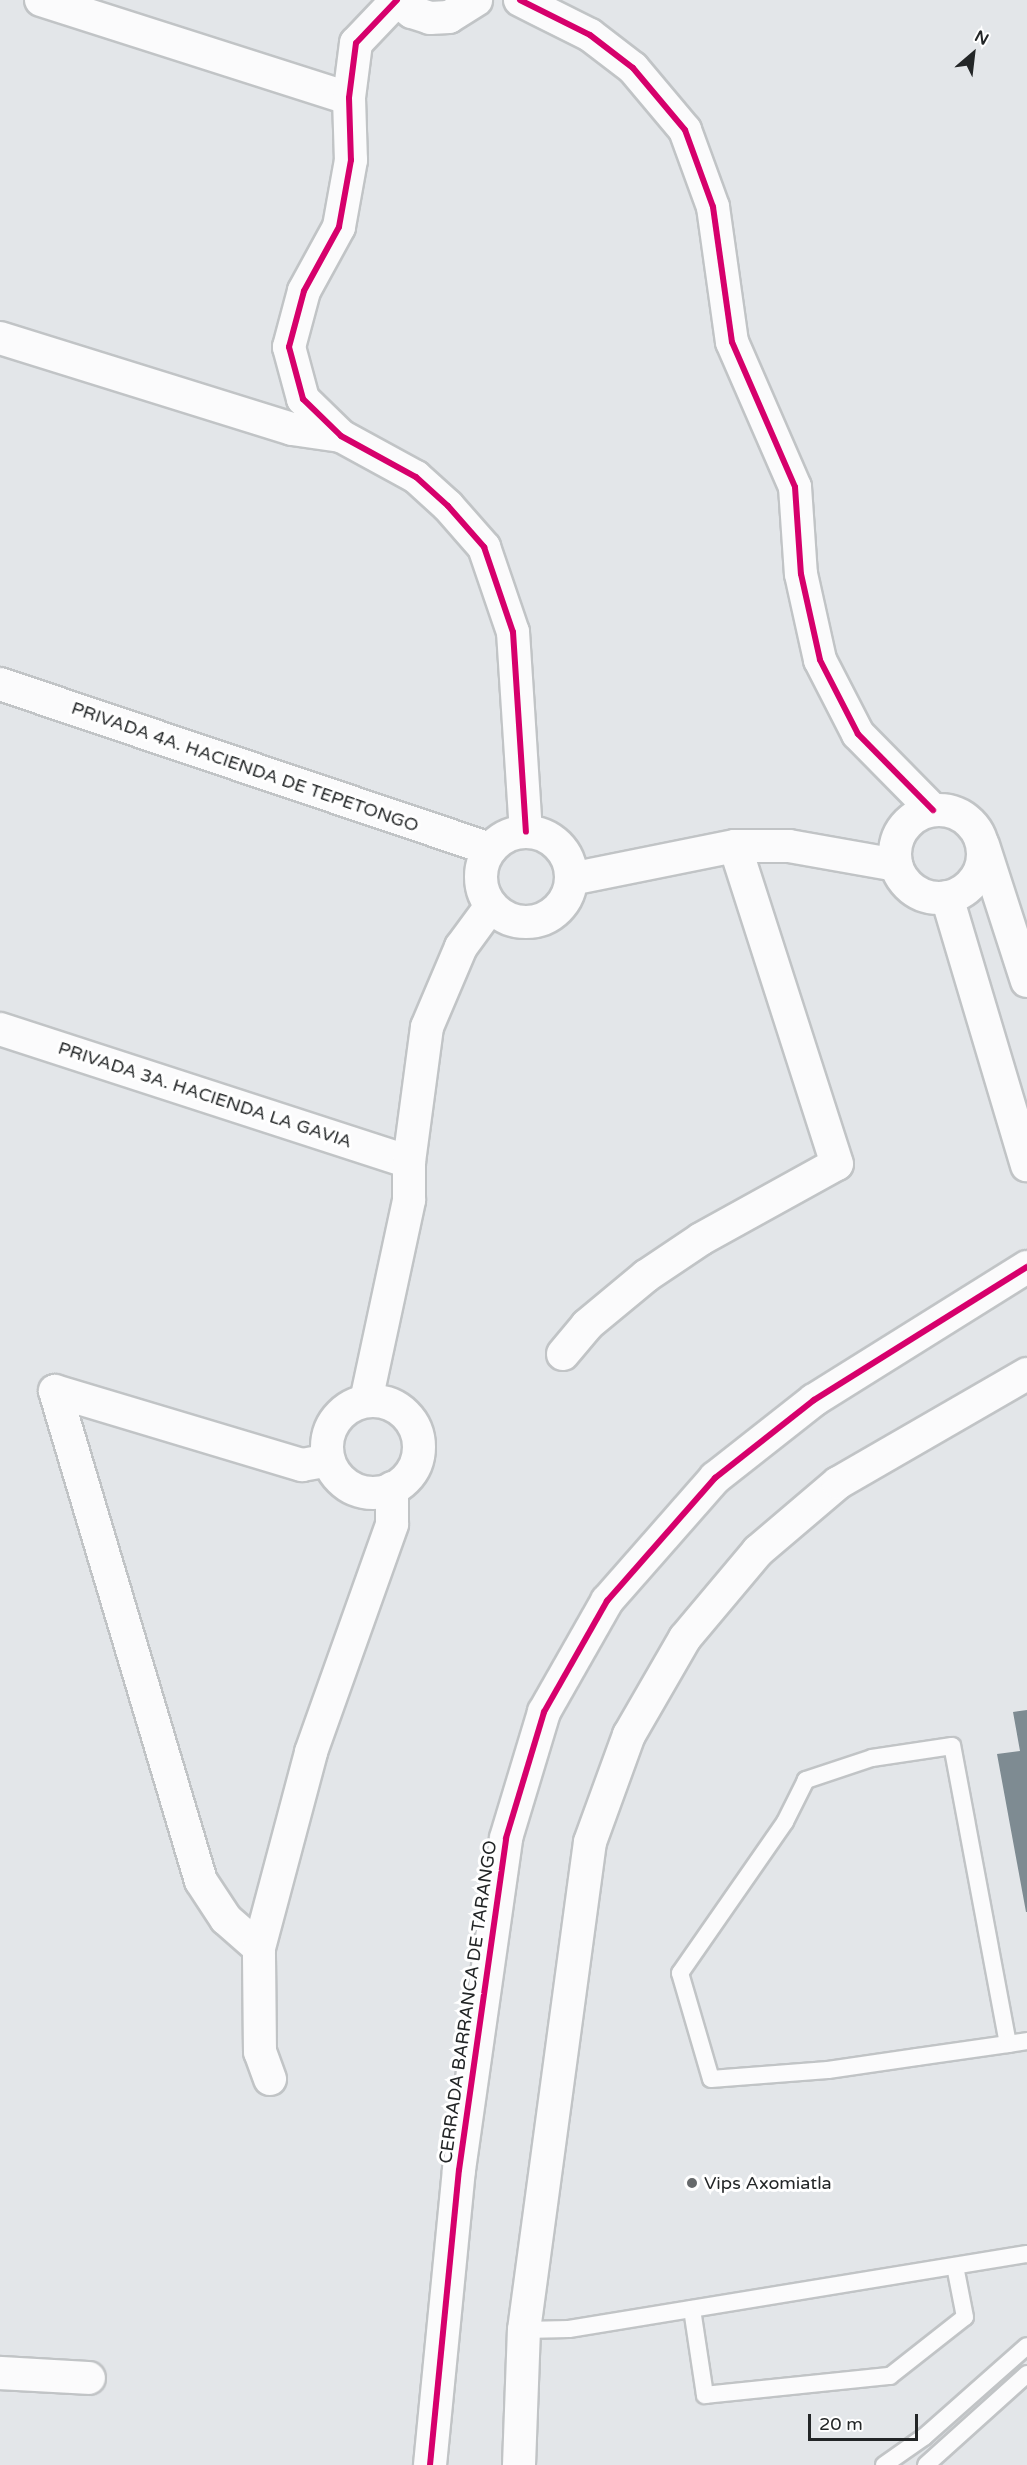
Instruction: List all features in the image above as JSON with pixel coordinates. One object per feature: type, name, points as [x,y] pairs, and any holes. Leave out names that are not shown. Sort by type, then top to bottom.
[{"type":"street","points":[[41,0],[348,98]]},
{"type":"street","points":[[476,0],[449,17],[430,18],[412,12],[397,0],[356,43],[348,98],[351,160],[339,227],[304,291],[289,347],[303,399],[341,436],[416,477],[448,506],[484,547],[513,632],[526,832]]},
{"type":"street","points":[[520,0],[590,35],[633,68],[685,130],[713,207],[732,342],[795,487],[801,574],[819,660],[858,734],[933,810]]},
{"type":"street","points":[[0,338],[292,429],[341,436]]},
{"type":"street","name":"PRIVADA 4A. HACIENDA DE TEPETONGO","points":[[0,684],[490,849]]},
{"type":"street","points":[[982,843],[982,866],[975,880],[964,891],[948,897],[927,896],[913,890],[896,865],[898,834],[918,814],[933,810],[951,811],[965,818],[982,843],[1027,981]]},
{"type":"street","points":[[526,832],[550,839],[562,849],[571,879],[560,907],[548,917],[518,922],[491,906],[481,879],[490,849],[510,835],[526,832]]},
{"type":"street","points":[[571,879],[735,846],[789,846],[896,865]]},
{"type":"street","points":[[563,1354],[587,1325],[646,1276],[701,1239],[837,1164],[735,846]]},
{"type":"street","points":[[948,897],[1027,1165]]},
{"type":"street","points":[[366,1401],[409,1200],[409,1162],[427,1027],[461,947],[491,906]]},
{"type":"street","name":"PRIVADA 3A. HACIENDA LA GAVIA","points":[[0,1029],[409,1162]]},
{"type":"street","name":"CERRADA BARRANCA DE TARANGO","points":[[430,2465],[459,2170],[505,1850],[544,1712],[606,1601],[715,1478],[814,1400],[1027,1267]]},
{"type":"street","points":[[519,2465],[524,2330],[590,1842],[629,1736],[685,1638],[758,1551],[838,1483],[1027,1374]]},
{"type":"street","points":[[259,1948],[226,1919],[201,1881],[55,1391],[302,1465],[329,1461]]},
{"type":"street","points":[[366,1401],[388,1403],[406,1415],[418,1434],[418,1456],[409,1475],[392,1488],[373,1493],[354,1489],[338,1477],[329,1461],[328,1437],[339,1415],[351,1405],[366,1401]]},
{"type":"street","points":[[270,2079],[260,2052],[259,1948],[311,1752],[392,1524],[392,1488]]},
{"type":"street","points":[[0,2373],[89,2378]]},
{"type":"lane","points":[[1008,2044],[952,1746],[872,1758],[806,1780],[785,1822],[680,1973],[711,2079],[828,2070],[1008,2044],[1027,2041]]},
{"type":"lane","points":[[524,2330],[569,2329],[1027,2254]]},
{"type":"lane","points":[[692,2309],[705,2396],[890,2376],[965,2317],[955,2266]]},
{"type":"lane","points":[[884,2465],[924,2437],[1027,2346]]},
{"type":"lane","points":[[926,2465],[1027,2374]]},
{"type":"building","points":[[1027,1710],[1026,1912],[997,1754],[1020,1751],[1013,1712]]},
{"type":"cycle path","points":[[397,0],[356,43],[349,98],[351,160],[339,227],[304,291],[289,347],[303,399],[341,436],[416,477],[448,506],[484,547],[513,632],[526,832]]},
{"type":"cycle path","points":[[520,0],[590,35],[633,68],[685,130],[713,207],[732,342],[795,487],[801,574],[820,660],[858,734],[933,810]]},
{"type":"cycle path","points":[[430,2465],[459,2170],[506,1838],[544,1712],[607,1601],[715,1478],[814,1400],[1027,1267]]},
{"type":"place","name":"Vips Axomiatla","points":[[692,2183]]}]
